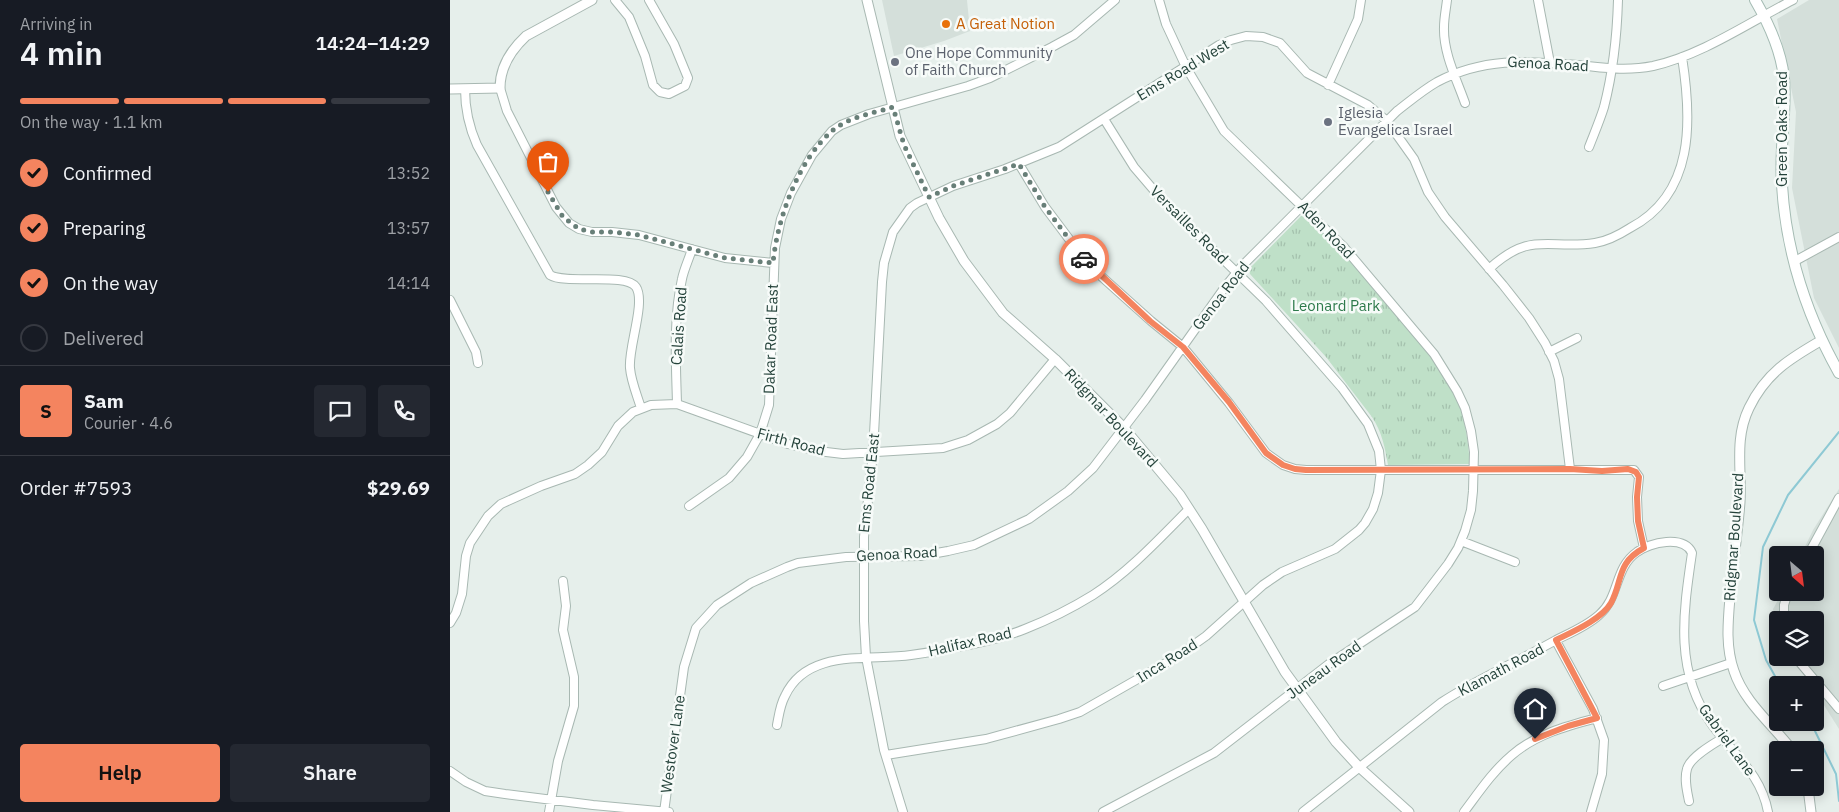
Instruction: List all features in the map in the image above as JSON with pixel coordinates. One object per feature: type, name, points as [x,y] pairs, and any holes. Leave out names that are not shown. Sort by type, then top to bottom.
[{"type":"main road","name":"Green Oaks Road","points":[[1755,0],[1777,45],[1784,80],[1780,169],[1785,217],[1808,306],[1822,340],[1839,373]]},
{"type":"street","points":[[592,0],[526,36],[512,51],[501,74],[500,88],[507,111],[556,207],[569,223],[579,229],[592,232],[639,235],[725,258],[773,263]]},
{"type":"street","points":[[615,0],[629,17],[653,85],[660,92],[669,94],[685,86],[688,78],[674,44],[649,0]]},
{"type":"street","name":"Ridgmar Boulevard","points":[[867,0],[904,145],[952,243],[991,298],[1055,358],[1124,428],[1180,495],[1202,529],[1266,642],[1297,689],[1336,742],[1359,768],[1409,812]]},
{"type":"street","name":"Dakar Road East","points":[[689,506],[729,478],[747,458],[760,434],[769,405],[771,381],[773,263],[775,248],[791,193],[812,154],[832,131],[841,125],[869,114],[940,95],[990,78],[1074,35],[1115,0]]},
{"type":"street","name":"Aden Road","points":[[1159,0],[1166,24],[1186,67],[1224,131],[1343,246],[1434,354],[1457,391],[1465,408],[1473,445],[1474,470]]},
{"type":"street","points":[[1328,85],[1358,19],[1361,0]]},
{"type":"street","points":[[1447,0],[1444,36],[1447,53],[1465,103]]},
{"type":"street","points":[[1538,0],[1550,63]]},
{"type":"street","points":[[1589,147],[1603,109],[1612,69],[1618,0]]},
{"type":"street","name":"Genoa Road","points":[[682,677],[690,642],[696,628],[717,605],[751,584],[792,565],[830,558],[920,556],[974,545],[1029,519],[1078,483],[1093,468],[1124,428],[1237,273],[1387,121],[1436,82],[1475,66],[1502,61],[1612,69],[1653,66],[1697,51],[1793,0]]},
{"type":"street","name":"Ems Road West","points":[[929,197],[953,186],[1019,164],[1059,147],[1219,45],[1246,36],[1263,37],[1280,43],[1308,73],[1368,104],[1387,121],[1414,159],[1428,192],[1439,209],[1529,318],[1554,361],[1559,379],[1570,469]]},
{"type":"street","points":[[1489,269],[1503,256],[1523,246],[1534,244],[1585,244],[1609,240],[1638,224],[1660,205],[1681,166],[1688,137],[1689,105],[1682,57]]},
{"type":"street","points":[[450,89],[500,88]]},
{"type":"street","points":[[465,89],[465,103],[475,140],[550,275],[556,278],[630,282],[637,288],[637,320],[630,352],[630,368],[642,408]]},
{"type":"street","name":"Versailles Road","points":[[1104,119],[1134,167],[1164,202],[1266,301],[1342,388],[1368,424],[1378,452],[1381,470]]},
{"type":"street","points":[[1019,164],[1045,207],[1081,255],[1150,321],[1183,347],[1229,402],[1259,445],[1271,458],[1295,469],[1570,469],[1602,471],[1628,469],[1636,472],[1639,477],[1637,497],[1638,521],[1644,548]]},
{"type":"street","name":"Ems Road East","points":[[903,812],[886,755],[866,657],[864,537],[873,453],[884,263],[888,244],[899,222],[910,208],[929,197]]},
{"type":"street","points":[[1795,260],[1839,238]]},
{"type":"street","name":"Calais Road","points":[[677,404],[676,346],[680,292],[692,249]]},
{"type":"street","points":[[451,304],[476,352],[478,363]]},
{"type":"street","points":[[1549,352],[1577,338]]},
{"type":"street","name":"Ridgmar Boulevard","points":[[1785,741],[1748,696],[1738,681],[1731,663],[1727,635],[1740,500],[1739,454],[1744,421],[1756,396],[1772,374],[1790,359],[1822,340]]},
{"type":"street","name":"Firth Road","points":[[677,404],[788,444],[818,451],[843,454],[942,448],[968,440],[1010,413],[1055,358]]},
{"type":"street","points":[[450,623],[456,613],[462,594],[466,556],[470,544],[488,516],[501,504],[541,486],[575,474],[588,465],[602,452],[618,426],[626,417],[651,405],[677,404]]},
{"type":"street","name":"Inca Road","points":[[886,755],[986,739],[1059,720],[1080,712],[1178,656],[1206,636],[1263,585],[1282,572],[1335,549],[1359,530],[1373,509],[1378,493],[1381,470]]},
{"type":"street","name":"Juneau Road","points":[[1103,812],[1214,753],[1328,664],[1415,607],[1448,564],[1461,541],[1471,510],[1474,470]]},
{"type":"street","points":[[1813,546],[1839,498]]},
{"type":"street","name":"Halifax Road","points":[[777,725],[785,694],[801,676],[811,669],[831,661],[910,655],[994,640],[1025,630],[1093,595],[1114,580],[1138,560],[1189,510]]},
{"type":"street","points":[[1461,541],[1515,562]]},
{"type":"street","name":"Gabriel Lane","points":[[1644,548],[1656,544],[1683,544],[1692,553],[1683,616],[1683,638],[1690,677],[1696,697],[1706,715],[1758,782],[1768,812]]},
{"type":"street","name":"Klamath Road","points":[[1303,812],[1442,702],[1597,617],[1611,603],[1620,572],[1630,559],[1644,548]]},
{"type":"street","points":[[549,812],[558,761],[575,697],[574,677],[564,630],[566,606],[563,581]]},
{"type":"street","points":[[1556,640],[1597,718],[1604,740],[1602,774],[1591,812]]},
{"type":"street","points":[[1663,686],[1731,663]]},
{"type":"street","points":[[1803,666],[1839,709]]},
{"type":"street","name":"Westover Lane","points":[[664,812],[682,677]]},
{"type":"street","points":[[1464,812],[1512,754],[1546,734],[1597,718]]},
{"type":"street","points":[[1689,800],[1686,779],[1689,765],[1710,745],[1723,738]]},
{"type":"street","points":[[450,771],[466,782],[485,791],[670,812]]},
{"type":"street","points":[[1809,796],[1811,812]]},
{"type":"shaded area","points":[[882,0],[967,0],[970,31],[894,56]]},
{"type":"shaded area","points":[[1809,0],[1839,0],[1839,348],[1814,298],[1792,188],[1796,112],[1777,19]]},
{"type":"shaded area","points":[[1839,489],[1839,729],[1824,705],[1824,676],[1805,676],[1798,666],[1824,666],[1824,611],[1774,611],[1773,609],[1778,601],[1824,601],[1824,546],[1805,546],[1813,530]]},
{"type":"green space","name":"Leonard Park","points":[[1303,214],[1308,215],[1358,270],[1407,326],[1439,367],[1455,394],[1464,420],[1470,464],[1388,465],[1381,434],[1372,417],[1326,357],[1250,274],[1249,269]]},
{"type":"waterway","points":[[1775,676],[1766,660],[1754,620],[1763,547],[1788,495],[1839,432]]},
{"type":"waterway","points":[[1815,731],[1836,774],[1839,801]]},
{"type":"way so far","points":[[548,192],[563,217],[579,229],[592,232],[639,235],[725,258],[773,263],[782,219],[791,193],[812,154],[832,131],[841,125],[893,107],[900,136],[929,197],[953,186],[1019,164],[1045,207],[1084,259]]},
{"type":"place","name":"A Great Notion","points":[[946,24]]},
{"type":"place","name":"One Hope Community of Faith Church","points":[[895,62]]},
{"type":"place","name":"Iglesia Evangelica Israel","points":[[1328,122]]},
{"type":"route","points":[[1084,259],[1150,321],[1183,347],[1229,402],[1259,445],[1271,458],[1283,465],[1306,470],[1570,469],[1602,471],[1628,469],[1636,472],[1639,477],[1637,497],[1638,521],[1644,548],[1637,552],[1620,572],[1611,603],[1607,608],[1597,617],[1556,640],[1594,709],[1597,718],[1568,726],[1535,739]]}]
